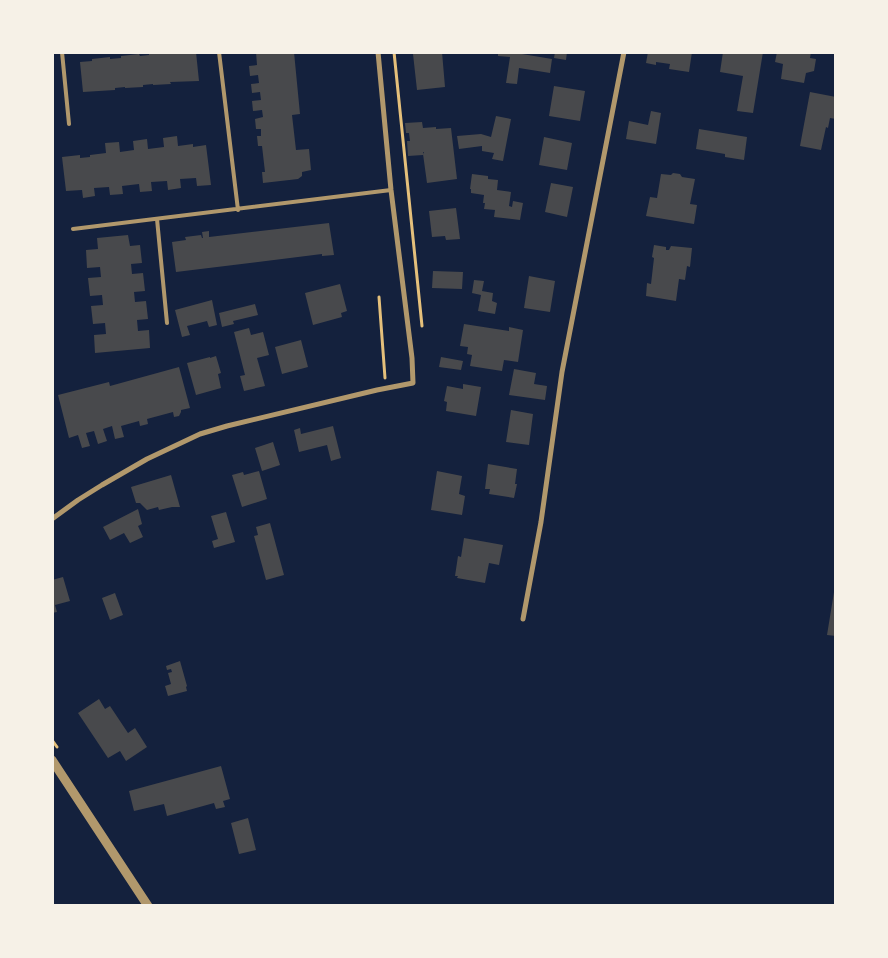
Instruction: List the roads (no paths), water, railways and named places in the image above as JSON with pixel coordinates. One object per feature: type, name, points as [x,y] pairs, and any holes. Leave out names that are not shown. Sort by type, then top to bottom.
[{"type":"street","points":[[52,519],[78,500],[147,459],[200,434],[226,426],[412,383],[412,358],[391,190],[378,52]]},
{"type":"street","points":[[522,619],[541,522],[562,372],[624,52]]},
{"type":"street","points":[[52,760],[148,906]]},
{"type":"lane","points":[[62,52],[69,124]]},
{"type":"lane","points":[[219,52],[238,210]]},
{"type":"lane","points":[[73,230],[391,190]]},
{"type":"lane","points":[[157,219],[167,322]]}]
